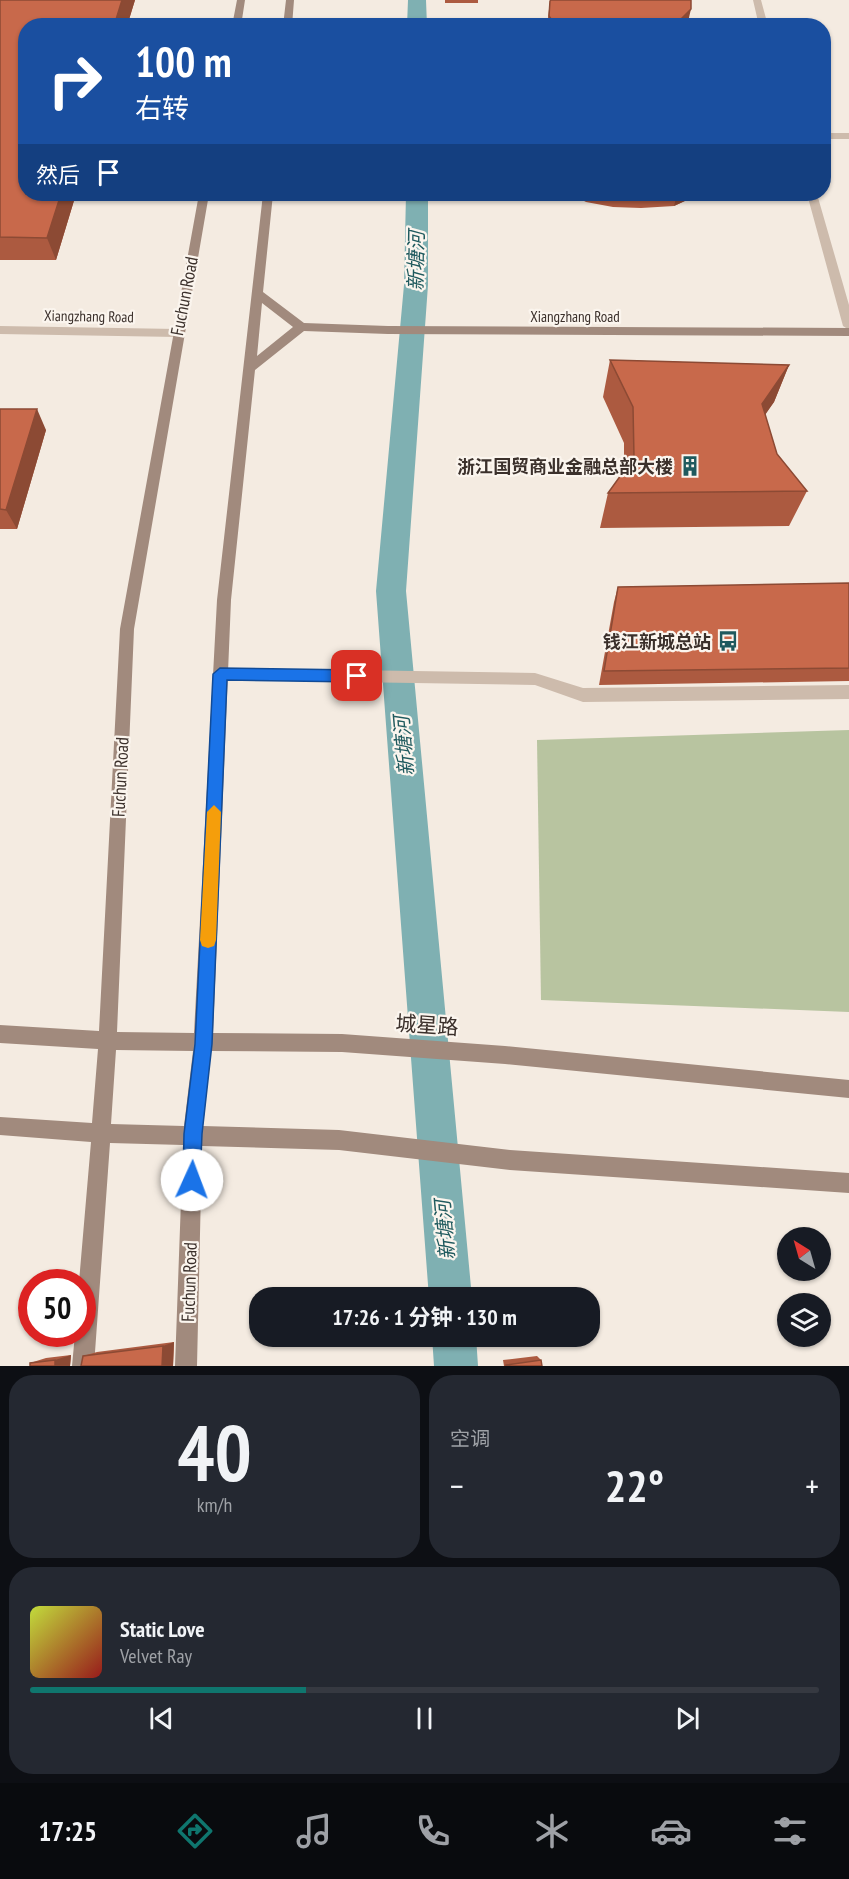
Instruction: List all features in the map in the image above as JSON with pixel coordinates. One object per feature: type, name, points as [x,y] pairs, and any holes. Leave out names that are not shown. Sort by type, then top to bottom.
[{"type":"main road","points":[[238,18],[241,0]]},
{"type":"main road","points":[[288,18],[290,0]]},
{"type":"main road","name":"Fuchun Road","points":[[83,1366],[108,1041],[127,628],[177,333],[203,201]]},
{"type":"main road","name":"Fuchun Road","points":[[186,1366],[193,1134],[203,1044],[224,600],[267,201]]},
{"type":"main road","points":[[249,368],[301,327],[257,293]]},
{"type":"main road","name":"Xiangzhang Road","points":[[301,327],[449,331],[849,332]]},
{"type":"main road","name":"城星路","points":[[0,1034],[203,1044],[342,1043],[505,1055],[849,1089]]},
{"type":"main road","points":[[0,1126],[100,1133],[339,1140],[510,1160],[849,1183]]},
{"type":"street","points":[[757,0],[762,18]]},
{"type":"street","points":[[831,136],[849,136]]},
{"type":"street","points":[[814,201],[849,326]]},
{"type":"street","name":"Xiangzhang Road","points":[[0,330],[177,333]]},
{"type":"street","points":[[220,674],[535,679],[583,695],[849,692]]},
{"type":"green space","points":[[849,730],[849,1012],[541,1000],[537,740]]},
{"type":"building","points":[[0,0],[122,0],[116,18],[18,18],[18,201],[59,201],[47,238],[0,237]]},
{"type":"building","points":[[691,0],[691,9],[682,18],[550,18],[550,1]]},
{"type":"building","points":[[610,360],[789,365],[762,404],[777,454],[807,491],[608,493],[634,457],[633,407]]},
{"type":"building","points":[[0,409],[37,409],[6,510],[0,509]]},
{"type":"building","name":"钱江新城总站","points":[[849,583],[849,668],[604,671],[618,587]]},
{"type":"building","points":[[163,1346],[162,1366],[81,1366],[83,1356]]},
{"type":"building","points":[[55,1360],[55,1366],[30,1366],[30,1363]]},
{"type":"building","points":[[541,1360],[542,1366],[506,1366],[506,1365]]},
{"type":"waterway","name":"新塘河","points":[[417,0],[417,18]]},
{"type":"waterway","name":"新塘河","points":[[417,201],[416,285],[391,591],[450,1287]]},
{"type":"waterway","name":"新塘河","points":[[455,1347],[456,1366]]},
{"type":"slow traffic","points":[[208,940],[214,812]]},
{"type":"place","name":"浙江国贸商业金融总部大楼","points":[[690,466]]},
{"type":"place","name":"钱江新城总站","points":[[728,641]]},
{"type":"route","points":[[192,1180],[193,1134],[203,1044],[220,674],[357,676]]}]
